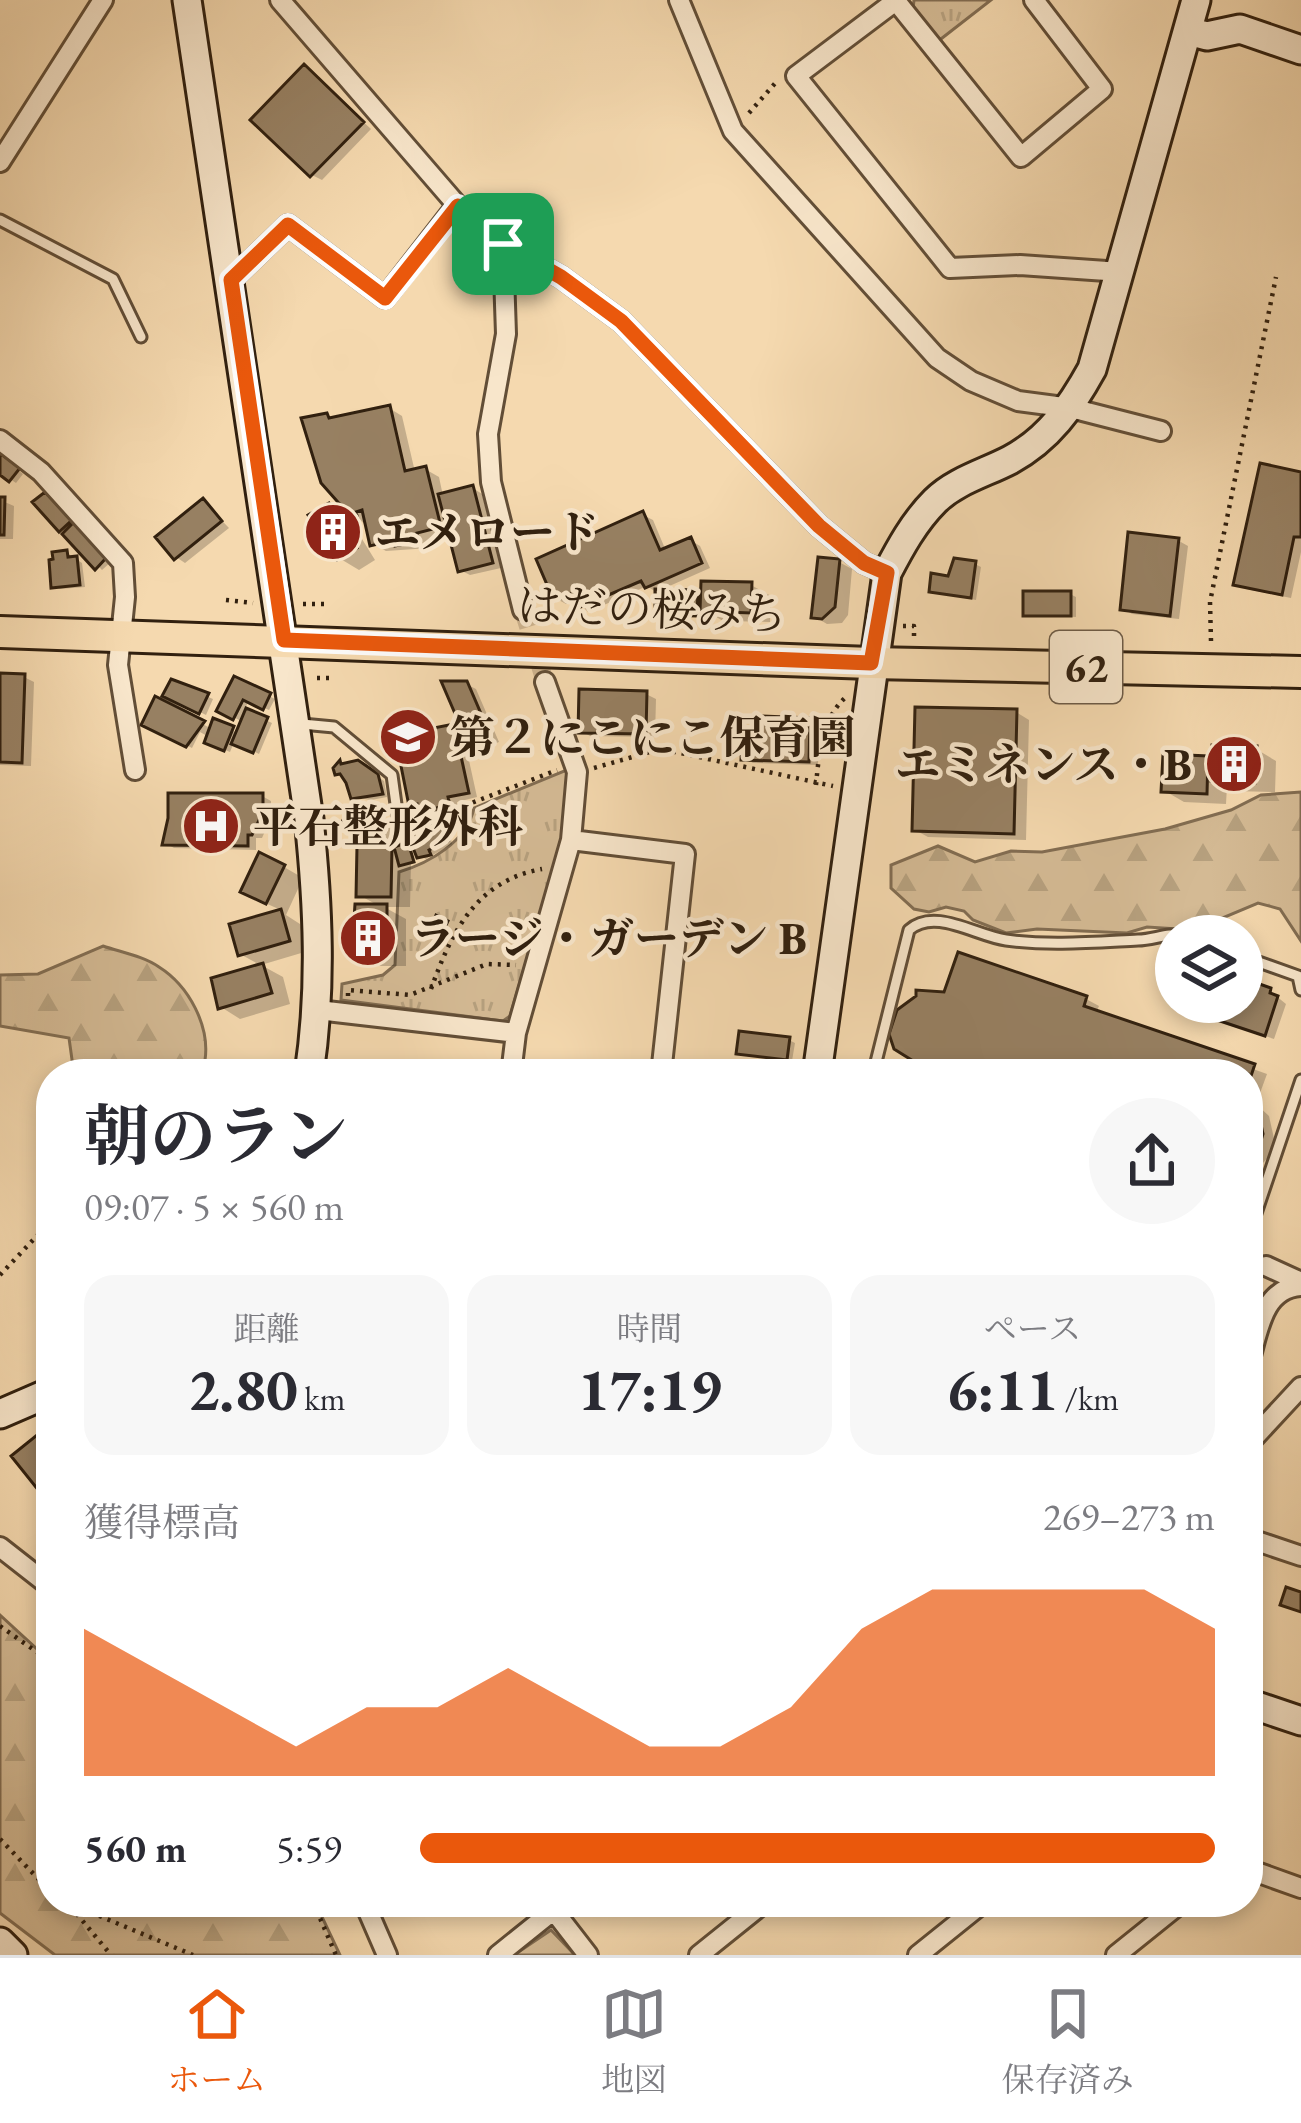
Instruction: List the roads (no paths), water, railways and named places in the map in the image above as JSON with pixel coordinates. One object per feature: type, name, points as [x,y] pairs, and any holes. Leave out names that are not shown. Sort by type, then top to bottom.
[{"type":"main road","name":"はだの桜みち","points":[[0,632],[871,663],[1301,672]]},
{"type":"street","points":[[0,161],[103,0]]},
{"type":"street","points":[[187,0],[284,640],[332,1012],[315,1059]]},
{"type":"street","points":[[280,0],[458,206],[503,244],[561,277],[621,321],[831,538],[864,563],[887,573]]},
{"type":"street","points":[[679,0],[733,131],[937,358],[971,381],[1018,401],[1070,408],[1161,431]]},
{"type":"street","points":[[1034,0],[1102,89],[1021,157],[897,0],[796,76],[950,268],[1020,265],[1120,272]]},
{"type":"street","points":[[819,1059],[887,573],[904,540],[935,502],[1048,434],[1070,408],[1092,369],[1196,0]]},
{"type":"street","points":[[1188,31],[1207,36],[1240,29],[1301,50]]},
{"type":"street","points":[[231,280],[288,225],[385,298],[458,206]]},
{"type":"street","points":[[503,244],[506,334],[488,434],[491,482],[524,610]]},
{"type":"street","points":[[0,440],[41,472],[123,563],[125,597],[118,664],[135,770]]},
{"type":"street","points":[[513,1059],[516,1033],[571,840],[568,771],[544,682]]},
{"type":"street","points":[[571,840],[685,854],[663,1059]]},
{"type":"street","points":[[332,1012],[516,1033]]},
{"type":"street","points":[[1263,1266],[1301,1284]]},
{"type":"street","points":[[1263,1320],[1270,1299],[1286,1287],[1301,1284]]},
{"type":"street","points":[[1263,1428],[1301,1387]]},
{"type":"street","points":[[0,1414],[36,1398]]},
{"type":"street","points":[[1263,1543],[1301,1556]]},
{"type":"street","points":[[0,1546],[36,1575]]},
{"type":"street","points":[[1263,1708],[1301,1721]]},
{"type":"street","points":[[1263,1874],[1301,1888]]},
{"type":"street","points":[[371,1917],[387,1955]]},
{"type":"street","points":[[498,1955],[545,1917]]},
{"type":"street","points":[[566,1917],[588,1955]]},
{"type":"street","points":[[699,1955],[746,1917]]},
{"type":"street","points":[[918,1955],[965,1917]]},
{"type":"street","points":[[1116,1955],[1163,1917]]},
{"type":"street","points":[[0,1942],[14,1955]]},
{"type":"lane","points":[[1,224],[113,279],[141,337]]},
{"type":"lane","points":[[296,724],[334,727],[392,775],[398,819],[446,815]]},
{"type":"lane","points":[[877,1059],[909,930],[917,923],[938,921],[1007,940],[1155,938]]},
{"type":"lane","points":[[1263,964],[1298,976],[1301,990]]},
{"type":"lane","points":[[1263,1193],[1301,1080]]},
{"type":"tunnel","points":[[523,610],[545,682]]},
{"type":"place","name":"エメロード","points":[[333,532]]},
{"type":"place","name":"第２にこにこ保育園","points":[[408,737]]},
{"type":"place","name":"エミネンス・B","points":[[1234,764]]},
{"type":"place","name":"平石整形外科","points":[[211,826]]},
{"type":"place","name":"ラージ・ガーデン B","points":[[368,938]]}]
